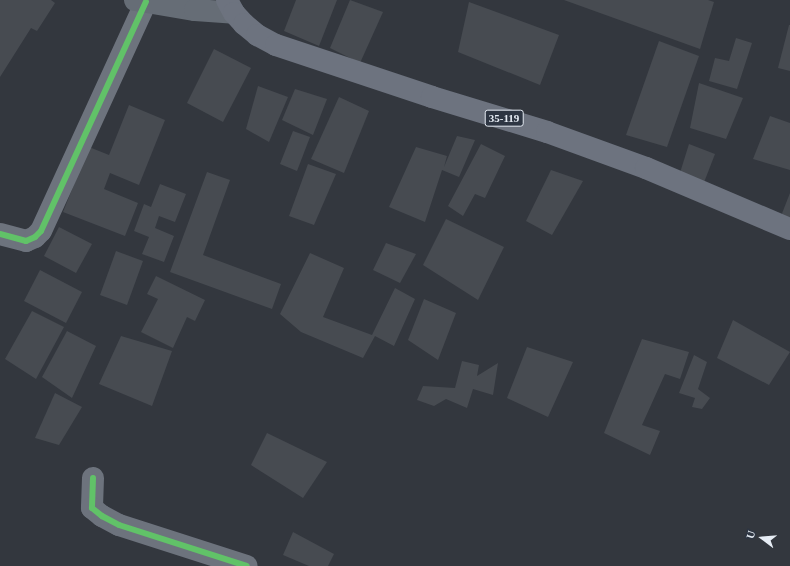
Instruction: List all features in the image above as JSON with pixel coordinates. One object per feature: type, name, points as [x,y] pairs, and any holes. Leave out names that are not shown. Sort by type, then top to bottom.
[{"type":"main road","name":"35-119","points":[[231,6],[257,35],[276,45],[432,97],[547,132],[646,168],[790,229]]},
{"type":"street","points":[[0,234],[26,241],[35,237],[41,231],[140,1],[195,10],[231,6]]},
{"type":"street","points":[[93,478],[92,508],[102,516],[118,525],[247,566]]},
{"type":"building","points":[[0,0],[51,0],[55,3],[37,31],[31,28],[0,77]]},
{"type":"building","points":[[296,0],[337,0],[319,46],[284,31]]},
{"type":"building","points":[[350,0],[383,12],[360,63],[330,48]]},
{"type":"building","points":[[564,0],[708,0],[714,2],[700,49]]},
{"type":"building","points":[[469,2],[559,35],[540,85],[458,52]]},
{"type":"building","points":[[790,25],[790,71],[778,68]]},
{"type":"building","points":[[736,38],[752,43],[737,89],[709,81],[715,58],[729,61]]},
{"type":"building","points":[[659,41],[699,56],[667,147],[626,135]]},
{"type":"building","points":[[214,49],[251,68],[223,122],[187,103]]},
{"type":"building","points":[[699,83],[743,98],[726,139],[690,128]]},
{"type":"building","points":[[258,86],[288,97],[269,142],[246,129]]},
{"type":"building","points":[[295,89],[327,99],[313,135],[282,120]]},
{"type":"building","points":[[339,97],[369,111],[344,173],[311,159]]},
{"type":"building","points":[[129,105],[165,120],[139,185],[110,173],[104,189],[138,203],[125,236],[63,212],[89,147],[109,155]]},
{"type":"building","points":[[770,116],[790,123],[790,170],[753,159]]},
{"type":"building","points":[[293,131],[310,137],[297,171],[280,164]]},
{"type":"building","points":[[457,136],[475,140],[459,177],[442,170],[425,222],[389,207],[416,147],[447,156],[444,167]]},
{"type":"building","points":[[481,144],[505,156],[485,198],[475,194],[463,216],[448,206]]},
{"type":"building","points":[[689,144],[715,154],[703,185],[679,176]]},
{"type":"building","points":[[308,164],[336,174],[314,225],[289,216]]},
{"type":"building","points":[[551,170],[583,181],[552,235],[526,221]]},
{"type":"building","points":[[207,172],[230,180],[203,255],[281,284],[272,309],[170,272]]},
{"type":"building","points":[[160,184],[186,194],[175,222],[159,216],[155,228],[174,236],[164,262],[142,254],[149,237],[134,231],[144,204],[151,207]]},
{"type":"building","points":[[790,193],[790,220],[781,216]]},
{"type":"building","points":[[446,219],[504,247],[478,300],[423,265]]},
{"type":"building","points":[[59,227],[92,244],[76,273],[44,256]]},
{"type":"building","points":[[386,243],[416,254],[400,283],[373,270]]},
{"type":"building","points":[[116,251],[143,261],[127,305],[100,295]]},
{"type":"building","points":[[310,253],[344,268],[323,317],[372,335],[395,288],[415,299],[394,346],[375,336],[363,358],[301,332],[280,314]]},
{"type":"building","points":[[40,270],[82,292],[66,323],[24,301]]},
{"type":"building","points":[[156,276],[205,300],[195,321],[187,317],[173,348],[141,332],[158,299],[147,294]]},
{"type":"building","points":[[424,299],[456,313],[438,360],[408,340]]},
{"type":"building","points":[[32,311],[64,327],[36,379],[5,359]]},
{"type":"building","points":[[733,320],[790,352],[769,385],[717,358]]},
{"type":"building","points":[[67,331],[96,346],[72,398],[42,377]]},
{"type":"building","points":[[121,336],[172,351],[152,406],[99,384]]},
{"type":"building","points":[[642,339],[689,352],[680,379],[665,374],[642,425],[660,431],[650,455],[604,433]]},
{"type":"building","points":[[527,347],[573,362],[548,417],[507,398]]},
{"type":"building","points":[[694,355],[707,362],[698,389],[710,398],[702,409],[692,407],[695,398],[679,393]]},
{"type":"building","points":[[462,361],[479,365],[477,376],[498,363],[493,395],[473,389],[467,408],[446,399],[434,406],[417,400],[423,386],[455,388]]},
{"type":"building","points":[[55,393],[82,407],[59,445],[35,438]]},
{"type":"building","points":[[267,433],[327,462],[303,498],[251,465]]},
{"type":"building","points":[[293,532],[334,554],[328,566],[309,566],[283,555]]},
{"type":"cycle path","points":[[0,234],[26,241],[35,237],[41,231],[146,2]]},
{"type":"cycle path","points":[[93,478],[92,508],[102,516],[119,525],[247,566]]}]
